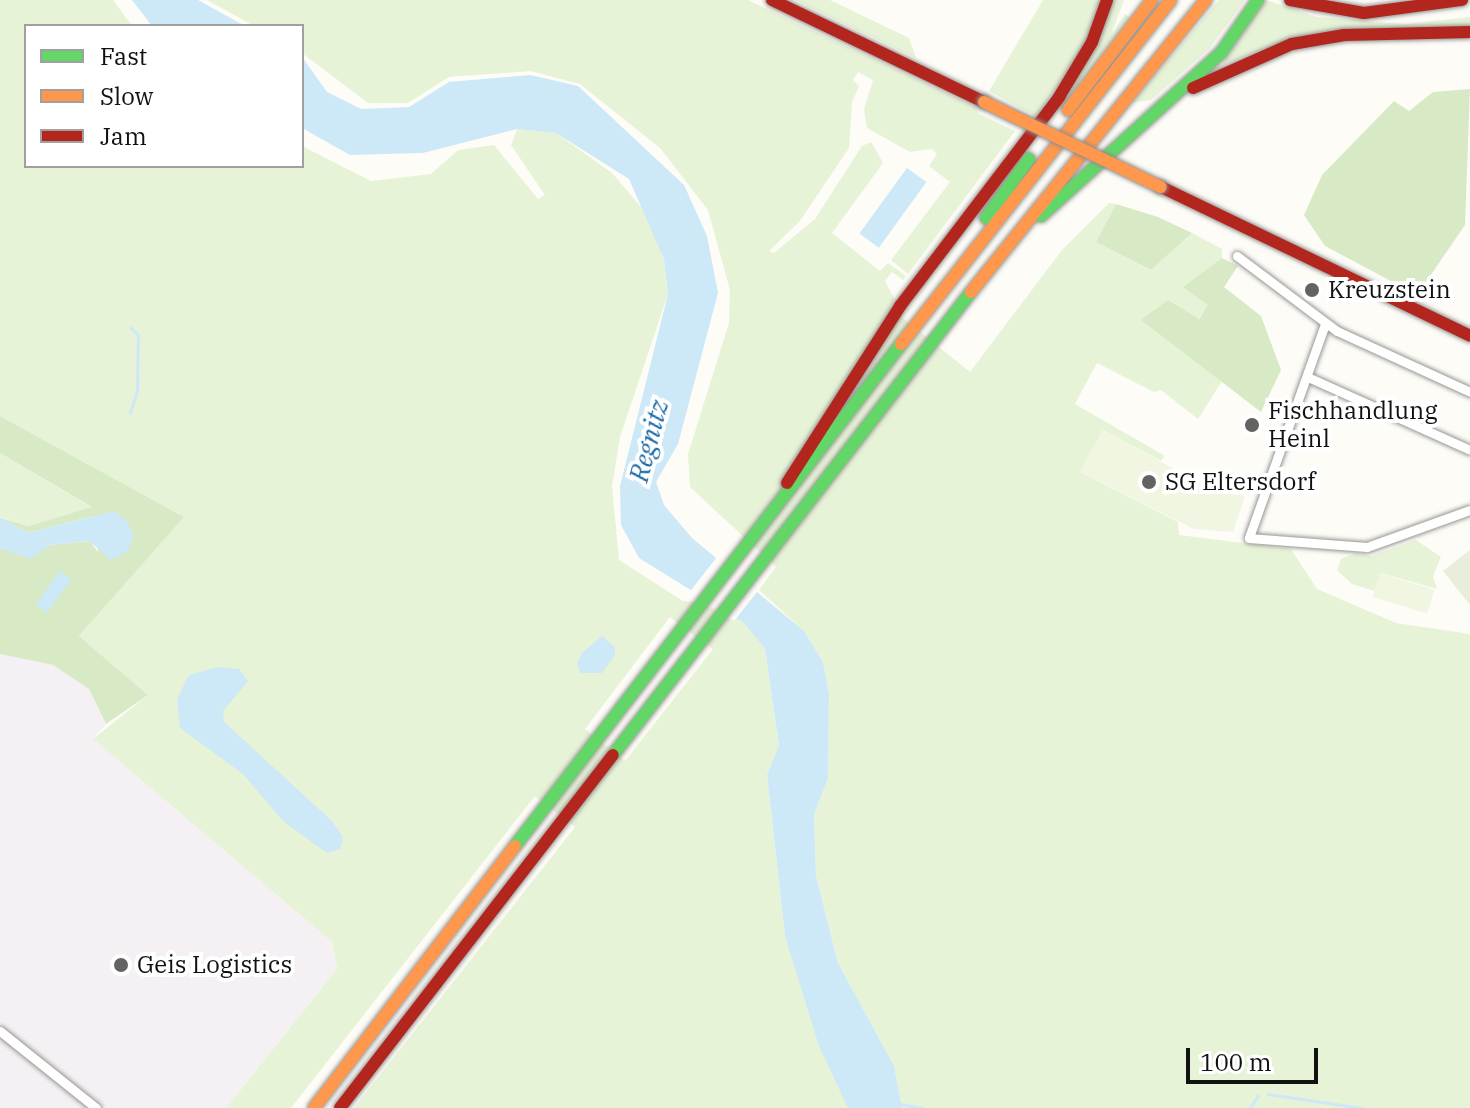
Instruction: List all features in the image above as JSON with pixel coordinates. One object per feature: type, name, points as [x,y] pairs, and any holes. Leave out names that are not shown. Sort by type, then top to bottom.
[{"type":"main road","points":[[772,0],[1470,336]]},
{"type":"main road","points":[[314,1108],[765,524],[861,383],[912,289],[1059,97],[1092,42],[1107,0]]},
{"type":"main road","points":[[930,302],[999,196],[1152,0]]},
{"type":"main road","points":[[765,524],[785,486],[861,383],[930,302],[1171,0]]},
{"type":"main road","points":[[340,1108],[696,652],[1121,98],[1206,0]]},
{"type":"main road","points":[[960,306],[1076,180],[1221,53],[1258,0]]},
{"type":"main road","points":[[1290,0],[1364,13],[1416,10],[1462,0]]},
{"type":"main road","points":[[1149,119],[1217,74],[1292,44],[1344,35],[1470,32]]},
{"type":"street","points":[[1237,256],[1303,301],[1325,324],[1470,392]]},
{"type":"street","points":[[1325,324],[1310,378],[1249,538],[1367,547],[1470,510]]},
{"type":"street","points":[[1310,378],[1470,450]]},
{"type":"street","points":[[0,1031],[96,1108]]},
{"type":"shaded area","points":[[0,654],[53,665],[89,689],[106,724],[93,739],[332,942],[337,969],[226,1108],[0,1108]]},
{"type":"green space","points":[[0,0],[113,0],[131,24],[24,24],[24,168],[304,168],[304,147],[371,181],[431,174],[458,150],[494,145],[538,199],[545,195],[511,145],[517,129],[556,133],[612,173],[647,214],[664,259],[668,294],[620,437],[612,486],[619,560],[683,601],[712,604],[744,623],[765,649],[779,745],[767,775],[785,936],[848,1108],[354,1108],[575,827],[535,796],[291,1108],[226,1108],[337,969],[332,942],[93,739],[148,695],[79,636],[184,517],[0,416]],"holes":[[[670,617],[713,649],[625,761],[585,729]]]},
{"type":"green space","points":[[207,0],[748,0],[975,107],[979,114],[1015,131],[908,274],[891,260],[950,182],[929,166],[937,154],[932,149],[910,152],[867,128],[864,109],[873,80],[858,72],[853,80],[859,86],[852,102],[849,148],[800,221],[769,251],[774,253],[815,219],[862,146],[871,142],[883,163],[832,233],[880,271],[888,263],[906,276],[903,280],[892,272],[885,281],[895,300],[889,307],[970,372],[1062,250],[1109,203],[1116,204],[1096,242],[1151,270],[1192,233],[1222,249],[1222,258],[1184,287],[1209,305],[1198,319],[1142,320],[1222,381],[1198,419],[1161,390],[1154,392],[1097,363],[1075,404],[1165,456],[1161,461],[1103,430],[1080,472],[1178,522],[1179,535],[1291,549],[1317,589],[1396,623],[1470,634],[1470,1108],[902,1108],[894,1066],[838,963],[816,875],[814,815],[828,778],[829,694],[823,662],[804,631],[759,590],[776,567],[690,487],[688,454],[729,323],[730,290],[708,210],[660,148],[580,84],[531,71],[449,77],[408,103],[368,103],[304,55],[304,24],[250,24]]},
{"type":"green space","points":[[795,0],[830,0],[909,38],[916,58]]},
{"type":"green space","points":[[1043,0],[1101,0],[1087,39],[1037,117],[989,91]]},
{"type":"green space","points":[[1113,0],[1124,0],[1111,35],[1125,14],[1130,18],[1058,112]]},
{"type":"green space","points":[[1219,0],[1245,0],[1209,49],[1151,100],[1132,103]]},
{"type":"green space","points":[[1266,0],[1316,17],[1405,24],[1470,17],[1470,26],[1295,37],[1222,65]]},
{"type":"green space","points":[[1470,89],[1465,225],[1417,295],[1325,246],[1304,215],[1322,175],[1394,101],[1409,111],[1433,92]]},
{"type":"green space","points":[[1116,204],[1158,217],[1192,233],[1151,270],[1096,242]]},
{"type":"green space","points":[[1222,258],[1238,266],[1224,287],[1261,316],[1281,370],[1261,412],[1141,320],[1168,300],[1199,319],[1208,305],[1183,287]]},
{"type":"green space","points":[[0,416],[184,517],[79,636],[148,695],[106,724],[89,689],[53,665],[0,654],[0,548],[31,558],[49,545],[90,541],[98,552],[94,516],[28,533],[1,518],[29,526],[92,507],[0,453]]},
{"type":"green space","name":"SG Eltersdorf","points":[[1103,430],[1216,492],[1245,496],[1233,532],[1194,529],[1080,472]]},
{"type":"green space","points":[[0,453],[93,508],[29,526],[0,517]]},
{"type":"green space","points":[[1416,540],[1441,557],[1433,576],[1437,589],[1381,573],[1375,591],[1352,584],[1337,570],[1341,559],[1356,553],[1371,556]]},
{"type":"green space","points":[[1470,550],[1470,605],[1443,571]]},
{"type":"green space","points":[[1380,573],[1435,590],[1427,614],[1373,597]]},
{"type":"water","points":[[132,0],[198,0],[241,24],[150,24]]},
{"type":"water","name":"Regnitz","points":[[304,60],[327,92],[361,109],[409,107],[449,82],[530,75],[578,86],[684,185],[707,236],[718,293],[678,444],[656,482],[664,505],[692,538],[804,631],[823,662],[829,694],[828,778],[814,815],[816,875],[838,963],[894,1066],[902,1108],[848,1108],[819,1046],[785,936],[767,775],[779,745],[765,649],[744,623],[639,558],[621,525],[620,486],[668,294],[664,259],[629,179],[556,133],[517,129],[423,153],[350,155],[304,129]]},
{"type":"water","points":[[907,168],[926,182],[879,248],[859,234]]},
{"type":"water","points":[[114,511],[127,521],[134,537],[128,551],[111,560],[89,541],[49,545],[31,559],[0,548],[0,517],[28,533]]},
{"type":"water","points":[[60,571],[71,579],[47,612],[36,604]]},
{"type":"water","points":[[602,636],[615,647],[615,655],[602,673],[580,673],[577,663],[582,653]]},
{"type":"water","points":[[218,667],[239,669],[248,681],[223,711],[224,722],[332,821],[343,837],[340,849],[327,853],[283,821],[243,774],[180,728],[177,699],[189,675]]},
{"type":"pier","points":[[720,553],[761,587],[734,621],[688,594]]},
{"type":"waterway","points":[[130,327],[138,335],[137,390],[130,413]]},
{"type":"waterway","points":[[1268,1094],[1362,1108]]},
{"type":"waterway","points":[[1250,1108],[1258,1095]]},
{"type":"waterway","points":[[900,1104],[923,1108]]},
{"type":"traffic: fast","points":[[1041,216],[1221,53],[1258,0]]},
{"type":"traffic: fast","points":[[986,218],[1029,159]]},
{"type":"traffic: fast","points":[[613,755],[971,292]]},
{"type":"traffic: fast","points":[[515,846],[901,344]]},
{"type":"traffic: slow","points":[[1068,110],[1152,0]]},
{"type":"traffic: slow","points":[[901,344],[1171,0]]},
{"type":"traffic: slow","points":[[971,292],[1206,0]]},
{"type":"traffic: slow","points":[[984,102],[1161,187]]},
{"type":"traffic: slow","points":[[314,1108],[515,846]]},
{"type":"traffic: jam","points":[[772,0],[984,102]]},
{"type":"traffic: jam","points":[[787,483],[900,306],[1059,97],[1092,42],[1107,0]]},
{"type":"traffic: jam","points":[[1290,0],[1364,13],[1462,0]]},
{"type":"traffic: jam","points":[[1193,88],[1292,44],[1344,35],[1470,32]]},
{"type":"traffic: jam","points":[[1161,187],[1470,336]]},
{"type":"traffic: jam","points":[[340,1108],[613,755]]},
{"type":"place","name":"Kreuzstein","points":[[1312,290]]},
{"type":"place","name":"Fischhandlung Heinl","points":[[1252,425]]},
{"type":"place","name":"SG Eltersdorf","points":[[1149,482]]},
{"type":"place","name":"Geis Logistics","points":[[121,965]]}]
